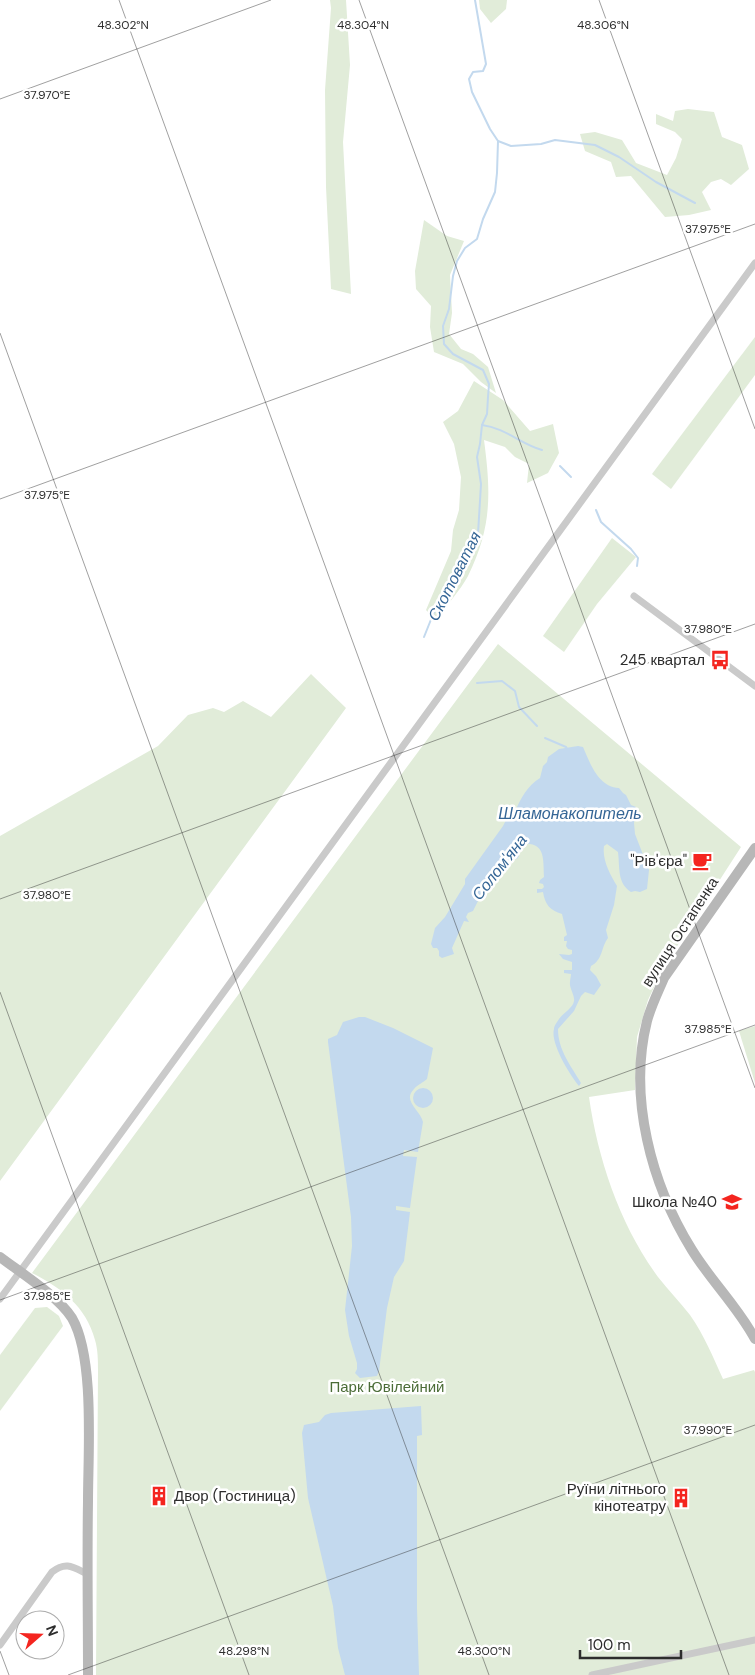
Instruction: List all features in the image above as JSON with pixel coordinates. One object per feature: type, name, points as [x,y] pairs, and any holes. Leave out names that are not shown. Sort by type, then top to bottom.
[{"type":"street","points":[[0,1299],[755,263]]},
{"type":"street","points":[[634,596],[755,686]]},
{"type":"street","name":"вулиця Остапенка","points":[[755,848],[664,978],[654,999],[647,1021],[640,1070],[641,1092],[648,1138],[658,1180],[666,1201],[692,1251],[742,1317],[755,1339]]},
{"type":"street","points":[[0,1257],[59,1302],[75,1325],[85,1360],[88,1415],[88,1675]]},
{"type":"street","points":[[0,1645],[52,1572],[68,1565],[87,1574]]},
{"type":"street","points":[[592,1675],[755,1640]]},
{"type":"green space","points":[[330,0],[346,0],[350,65],[343,142],[351,294],[331,289],[326,187],[325,90]]},
{"type":"green space","points":[[479,0],[507,0],[506,9],[491,23],[480,9]]},
{"type":"green space","points":[[688,109],[714,112],[722,137],[742,145],[749,169],[731,185],[721,179],[711,182],[702,192],[711,210],[689,215],[665,217],[631,176],[616,177],[611,162],[585,151],[580,134],[595,132],[622,140],[636,163],[667,175],[676,158],[682,139],[675,132],[656,124],[656,114],[673,121],[675,111]]},
{"type":"green space","points":[[424,220],[447,236],[464,241],[450,275],[452,313],[449,334],[461,349],[473,354],[488,367],[496,393],[481,382],[463,364],[434,352],[430,327],[431,306],[416,289],[415,271]]},
{"type":"green space","points":[[755,337],[755,375],[671,489],[652,474]]},
{"type":"green space","points":[[474,381],[503,400],[530,431],[553,424],[559,453],[548,473],[527,483],[529,464],[515,457],[505,447],[484,440],[488,477],[488,510],[482,542],[465,582],[435,620],[426,610],[451,551],[453,530],[459,510],[461,477],[454,444],[443,422],[458,411]]},
{"type":"green space","points":[[612,538],[636,557],[597,604],[564,652],[543,636]]},
{"type":"green space","name":"Парк Ювілейний","points":[[498,644],[741,847],[663,968],[648,1000],[637,1037],[635,1090],[589,1097],[598,1144],[605,1168],[622,1214],[644,1257],[695,1323],[723,1379],[754,1370],[755,1372],[755,1675],[96,1675],[97,1348],[91,1328],[79,1308],[53,1285],[32,1273]]},
{"type":"green space","points":[[311,674],[346,708],[0,1181],[0,836],[158,746],[188,715],[213,708],[224,712],[243,701],[271,717]]},
{"type":"green space","points":[[755,1026],[755,1083],[739,1031]]},
{"type":"green space","points":[[47,1307],[59,1316],[63,1326],[0,1411],[0,1355],[35,1308]]},
{"type":"water","name":"Шламонакопитель","points":[[583,747],[600,779],[612,787],[619,788],[626,795],[631,805],[636,807],[635,834],[649,870],[647,889],[640,892],[631,892],[621,880],[618,852],[607,844],[604,846],[605,862],[617,886],[614,905],[606,930],[608,938],[600,957],[591,966],[590,970],[601,985],[594,995],[585,992],[581,996],[574,1011],[558,1029],[560,1044],[569,1064],[581,1083],[579,1086],[562,1059],[554,1035],[556,1024],[572,1006],[574,1001],[570,984],[571,974],[564,973],[564,970],[572,970],[572,962],[563,959],[559,954],[569,955],[572,954],[572,950],[568,949],[566,946],[567,941],[564,941],[564,937],[567,935],[562,914],[554,911],[549,906],[543,892],[537,893],[537,889],[544,887],[543,884],[539,883],[544,877],[542,853],[536,846],[523,844],[518,850],[519,856],[517,859],[512,859],[511,863],[508,862],[498,870],[493,879],[496,882],[490,884],[485,894],[487,897],[482,896],[473,911],[468,913],[466,917],[469,922],[464,921],[452,948],[454,954],[442,958],[439,956],[437,948],[433,948],[431,944],[435,928],[445,917],[465,884],[465,879],[503,826],[509,814],[515,812],[525,793],[540,778],[548,757],[559,749]]},
{"type":"water","points":[[365,1017],[393,1028],[433,1048],[427,1079],[416,1087],[411,1093],[410,1098],[423,1122],[418,1152],[404,1150],[403,1156],[417,1157],[410,1208],[396,1206],[396,1210],[410,1212],[404,1261],[394,1277],[387,1308],[379,1371],[377,1376],[360,1378],[355,1373],[357,1363],[349,1336],[345,1310],[352,1246],[351,1217],[328,1042],[328,1039],[337,1035],[343,1022]]},
{"type":"water","points":[[423,1088],[430,1091],[433,1098],[430,1105],[423,1108],[416,1105],[413,1098],[416,1091]]},
{"type":"water","points":[[421,1406],[422,1435],[417,1436],[419,1675],[345,1675],[338,1648],[333,1606],[308,1498],[302,1433],[304,1425],[319,1422],[325,1415],[331,1413]]},
{"type":"waterway","name":"Скотоватая","points":[[424,637],[434,612],[442,603],[459,561],[471,548],[478,534],[481,484],[477,457],[482,425],[487,414],[489,384],[483,370],[453,354],[444,344],[443,326],[449,309],[457,261],[465,248],[477,239],[483,219],[495,192],[497,173],[498,141],[472,92],[469,79],[473,72],[483,71],[486,64],[475,0]]},
{"type":"waterway","points":[[498,141],[511,146],[541,144],[555,140],[595,145],[619,157],[656,182],[695,203]]},
{"type":"waterway","points":[[482,425],[498,429],[542,450]]},
{"type":"waterway","points":[[560,466],[571,477]]},
{"type":"waterway","points":[[596,510],[601,522],[631,549],[638,558],[637,566]]},
{"type":"waterway","name":"Солом'яна","points":[[477,683],[502,681],[515,691],[519,707],[537,726]]},
{"type":"waterway","name":"Солом'яна","points":[[545,738],[567,749]]},
{"type":"place","name":"245 квартал","points":[[720,660]]},
{"type":"place","name":"\"Рів'єра\"","points":[[702,861]]},
{"type":"place","name":"Школа №40","points":[[732,1202]]},
{"type":"place","name":"Двор (Гостиница)","points":[[159,1496]]},
{"type":"place","name":"Руїни літнього кінотеатру","points":[[681,1498]]}]
